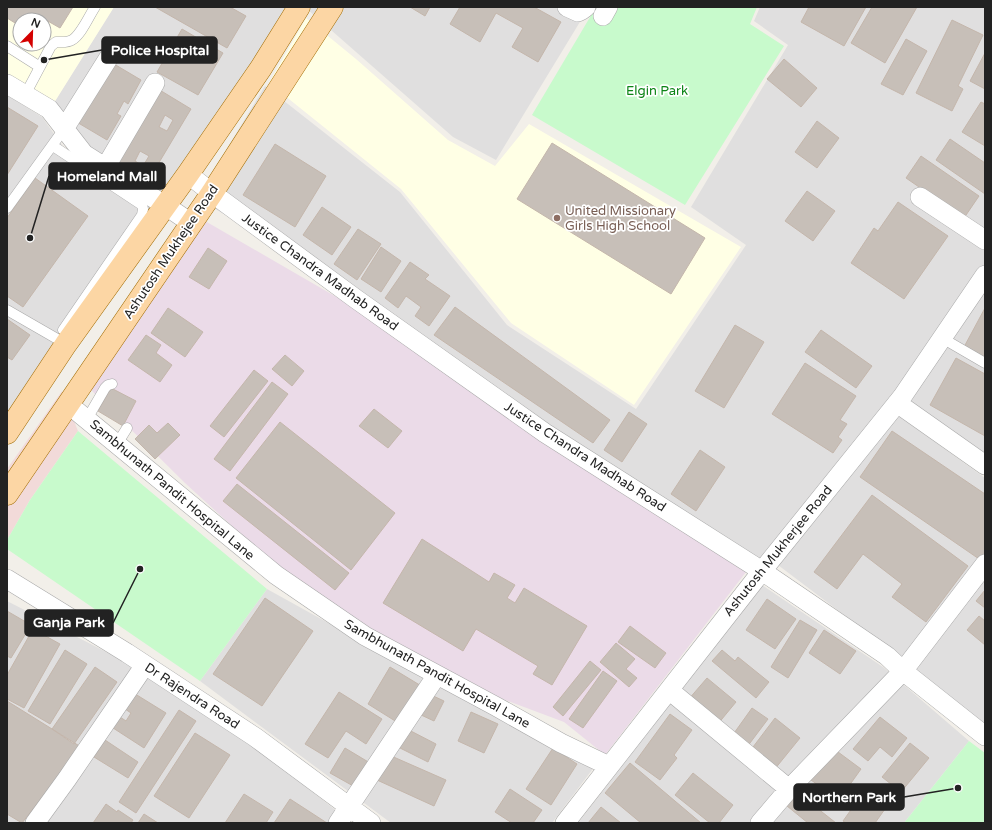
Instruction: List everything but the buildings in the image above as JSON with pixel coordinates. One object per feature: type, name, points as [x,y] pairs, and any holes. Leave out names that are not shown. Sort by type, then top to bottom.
[{"type":"main road","points":[[7,433],[61,342],[166,206],[261,68],[299,7]]},
{"type":"main road","name":"Ashutosh Mukhejee Road","points":[[7,494],[212,193],[332,7]]},
{"type":"street","points":[[567,7],[578,12],[586,7]]},
{"type":"street","points":[[64,129],[111,54]]},
{"type":"street","points":[[105,168],[155,83]]},
{"type":"street","points":[[7,84],[49,109],[84,154],[191,223]]},
{"type":"street","name":"Justice Chandra Madhab Road","points":[[188,174],[356,300],[545,433],[762,571],[887,656],[903,671],[985,736]]},
{"type":"street","points":[[920,197],[985,240]]},
{"type":"street","name":"Ashutosh Mukherjee Road","points":[[565,823],[762,571],[902,397],[985,275]]},
{"type":"street","points":[[897,403],[985,465]]},
{"type":"street","name":"Sambhunath Pandit Hospital Lane","points":[[68,404],[276,575],[365,636],[561,743],[609,766]]},
{"type":"street","points":[[760,823],[789,789],[903,671],[985,564]]},
{"type":"street","name":"Dr Rajendra Road","points":[[7,578],[145,665],[255,737],[371,823]]},
{"type":"street","points":[[35,823],[145,665]]},
{"type":"street","points":[[338,823],[437,675]]},
{"type":"street","points":[[669,690],[789,789]]},
{"type":"lane","points":[[25,95],[51,46],[56,42],[73,40],[78,35],[95,7]]},
{"type":"lane","points":[[7,46],[40,67]]},
{"type":"lane","points":[[7,208],[64,129]]},
{"type":"lane","points":[[7,310],[61,342],[142,215],[142,205],[53,146]]},
{"type":"lane","points":[[942,338],[985,363]]},
{"type":"lane","points":[[86,419],[105,388],[112,384]]},
{"type":"lane","points":[[117,444],[127,428]]},
{"type":"shaded area","points":[[7,7],[114,7],[52,106],[7,77]]},
{"type":"shaded area","points":[[114,7],[291,7],[179,204],[90,153],[52,106]]},
{"type":"shaded area","points":[[308,7],[589,7],[496,160],[453,137],[307,9]]},
{"type":"shaded area","points":[[760,7],[985,7],[985,268],[895,398],[758,561],[551,432],[361,296],[197,198],[265,86],[400,192],[507,325],[636,409],[746,245],[691,207],[788,45],[754,21]]},
{"type":"shaded area","name":"United Missionary Girls High School","points":[[306,18],[356,59],[448,140],[495,166],[529,124],[741,247],[634,405],[511,323],[401,189],[269,83]]},
{"type":"shaded area","points":[[7,95],[42,117],[72,159],[162,210],[7,427]]},
{"type":"shaded area","points":[[193,214],[352,306],[554,449],[746,572],[605,755],[564,722],[487,693],[350,618],[279,569],[185,483],[78,377]]},
{"type":"shaded area","points":[[985,284],[985,459],[905,401]]},
{"type":"shaded area","points":[[62,391],[78,431],[30,500],[7,540],[7,469]]},
{"type":"shaded area","points":[[899,416],[985,478],[985,728],[926,677],[778,565]]},
{"type":"shaded area","points":[[762,585],[883,667],[969,741],[904,823],[578,823]]},
{"type":"shaded area","points":[[267,589],[595,766],[552,823],[391,823],[200,681]]},
{"type":"shaded area","points":[[7,601],[116,657],[245,739],[352,823],[7,823]]},
{"type":"green space","name":"Elgin Park","points":[[596,7],[757,7],[750,24],[784,46],[685,205],[532,115]]},
{"type":"green space","points":[[78,431],[267,589],[200,681],[7,549],[7,540],[30,500]]},
{"type":"green space","points":[[969,741],[985,753],[985,823],[904,823]]},
{"type":"place","name":"Police Hospital","points":[[44,60]]},
{"type":"place","name":"United Missionary Girls High School","points":[[557,218]]},
{"type":"place","name":"Homeland Mall","points":[[30,238]]},
{"type":"place","name":"Ganja Park","points":[[140,569]]},
{"type":"place","name":"Northern Park","points":[[958,788]]}]
